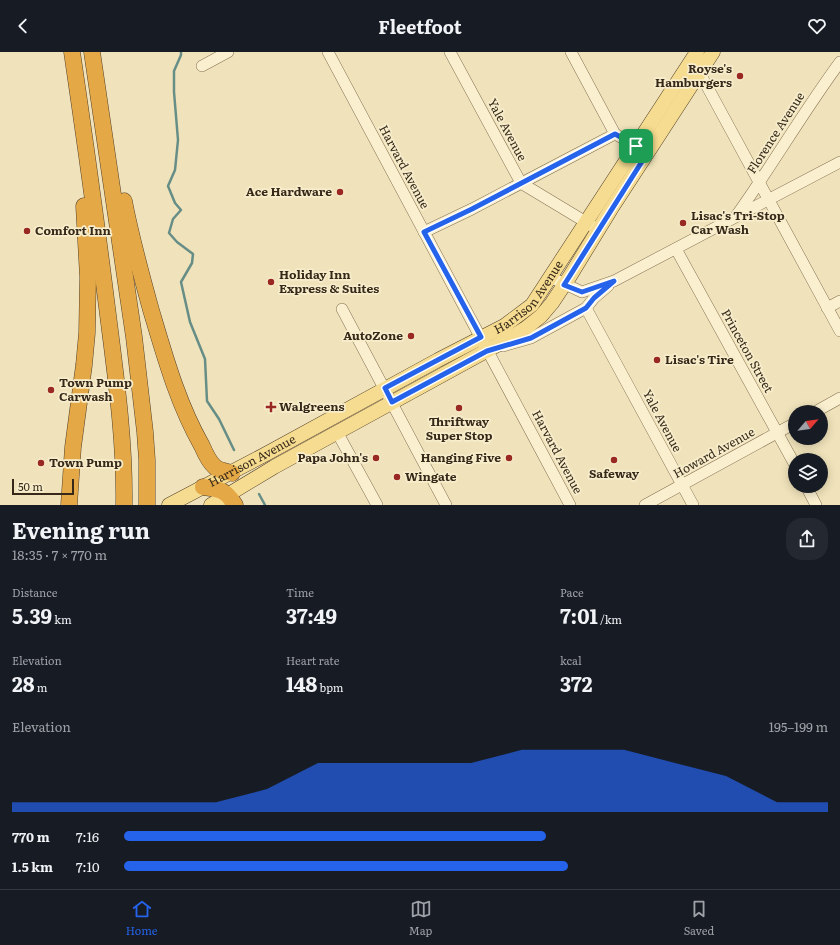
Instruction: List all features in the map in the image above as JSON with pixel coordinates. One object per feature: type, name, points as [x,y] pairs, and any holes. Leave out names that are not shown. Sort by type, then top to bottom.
[{"type":"highway","points":[[72,52],[118,393],[124,503]]},
{"type":"highway","points":[[93,52],[112,135],[124,203],[161,345],[179,398],[192,430],[214,467],[232,473]]},
{"type":"highway","points":[[93,52],[134,337],[145,432],[147,505]]},
{"type":"highway","points":[[69,505],[73,447],[87,333],[88,277],[82,175],[83,130]]},
{"type":"highway","points":[[203,487],[223,491],[232,500]]},
{"type":"main road","name":"Harrison Avenue","points":[[211,505],[232,500],[274,467],[487,351],[526,328],[541,316],[564,285],[593,226],[642,149],[713,52]]},
{"type":"main road","name":"Harrison Avenue","points":[[642,149],[693,54]]},
{"type":"main road","name":"Harrison Avenue","points":[[169,505],[232,473],[385,388],[504,326],[532,305],[550,277],[593,226]]},
{"type":"street","points":[[202,66],[228,52]]},
{"type":"street","name":"Harvard Avenue","points":[[328,52],[570,505]]},
{"type":"street","name":"Yale Avenue","points":[[450,52],[521,183]]},
{"type":"street","points":[[571,52],[615,134],[642,149]]},
{"type":"street","points":[[693,54],[699,72],[840,331]]},
{"type":"street","name":"Florence Avenue","points":[[734,218],[760,182],[816,94],[840,62]]},
{"type":"street","points":[[424,232],[615,134]]},
{"type":"street","points":[[550,277],[564,285],[582,292],[614,281],[840,162]]},
{"type":"street","points":[[521,183],[593,226]]},
{"type":"street","name":"Princeton Street","points":[[676,249],[789,453]]},
{"type":"street","points":[[487,351],[531,338],[586,308],[594,298],[614,281]]},
{"type":"street","points":[[828,308],[840,301]]},
{"type":"street","name":"Yale Avenue","points":[[586,308],[693,505]]},
{"type":"street","points":[[342,309],[446,505]]},
{"type":"street","points":[[828,405],[840,398]]},
{"type":"street","name":"Howard Avenue","points":[[645,505],[788,427]]},
{"type":"street","points":[[337,432],[377,505]]},
{"type":"street","points":[[810,493],[816,505]]},
{"type":"waterway","points":[[181,52],[174,71],[174,92],[178,140],[175,170],[168,186],[175,203],[181,210],[173,219],[169,233],[177,242],[193,254],[192,263],[181,282],[190,322],[205,359],[207,401],[219,419],[234,450]]},
{"type":"waterway","points":[[259,494],[265,505]]},
{"type":"place","name":"Royse's Hamburgers","points":[[740,76]]},
{"type":"place","name":"Ace Hardware","points":[[340,192]]},
{"type":"place","name":"Lisac's Tri-Stop Car Wash","points":[[683,223]]},
{"type":"place","name":"Comfort Inn","points":[[27,231]]},
{"type":"place","name":"Holiday Inn Express & Suites","points":[[271,282]]},
{"type":"place","name":"AutoZone","points":[[411,336]]},
{"type":"place","name":"Lisac's Tire","points":[[657,360]]},
{"type":"place","name":"Town Pump Carwash","points":[[51,390]]},
{"type":"place","name":"Walgreens","points":[[271,407]]},
{"type":"place","name":"Thriftway Super Stop","points":[[459,408]]},
{"type":"place","name":"Papa John's","points":[[376,458]]},
{"type":"place","name":"Hanging Five","points":[[509,458]]},
{"type":"place","name":"Safeway","points":[[614,460]]},
{"type":"place","name":"Town Pump","points":[[41,463]]},
{"type":"place","name":"Wingate","points":[[397,477]]},
{"type":"route","points":[[615,134],[636,146],[648,152],[564,285],[582,292],[614,281],[594,298],[586,308],[531,338],[487,351],[392,402],[385,388],[481,337],[424,232],[472,209],[615,134]]}]
